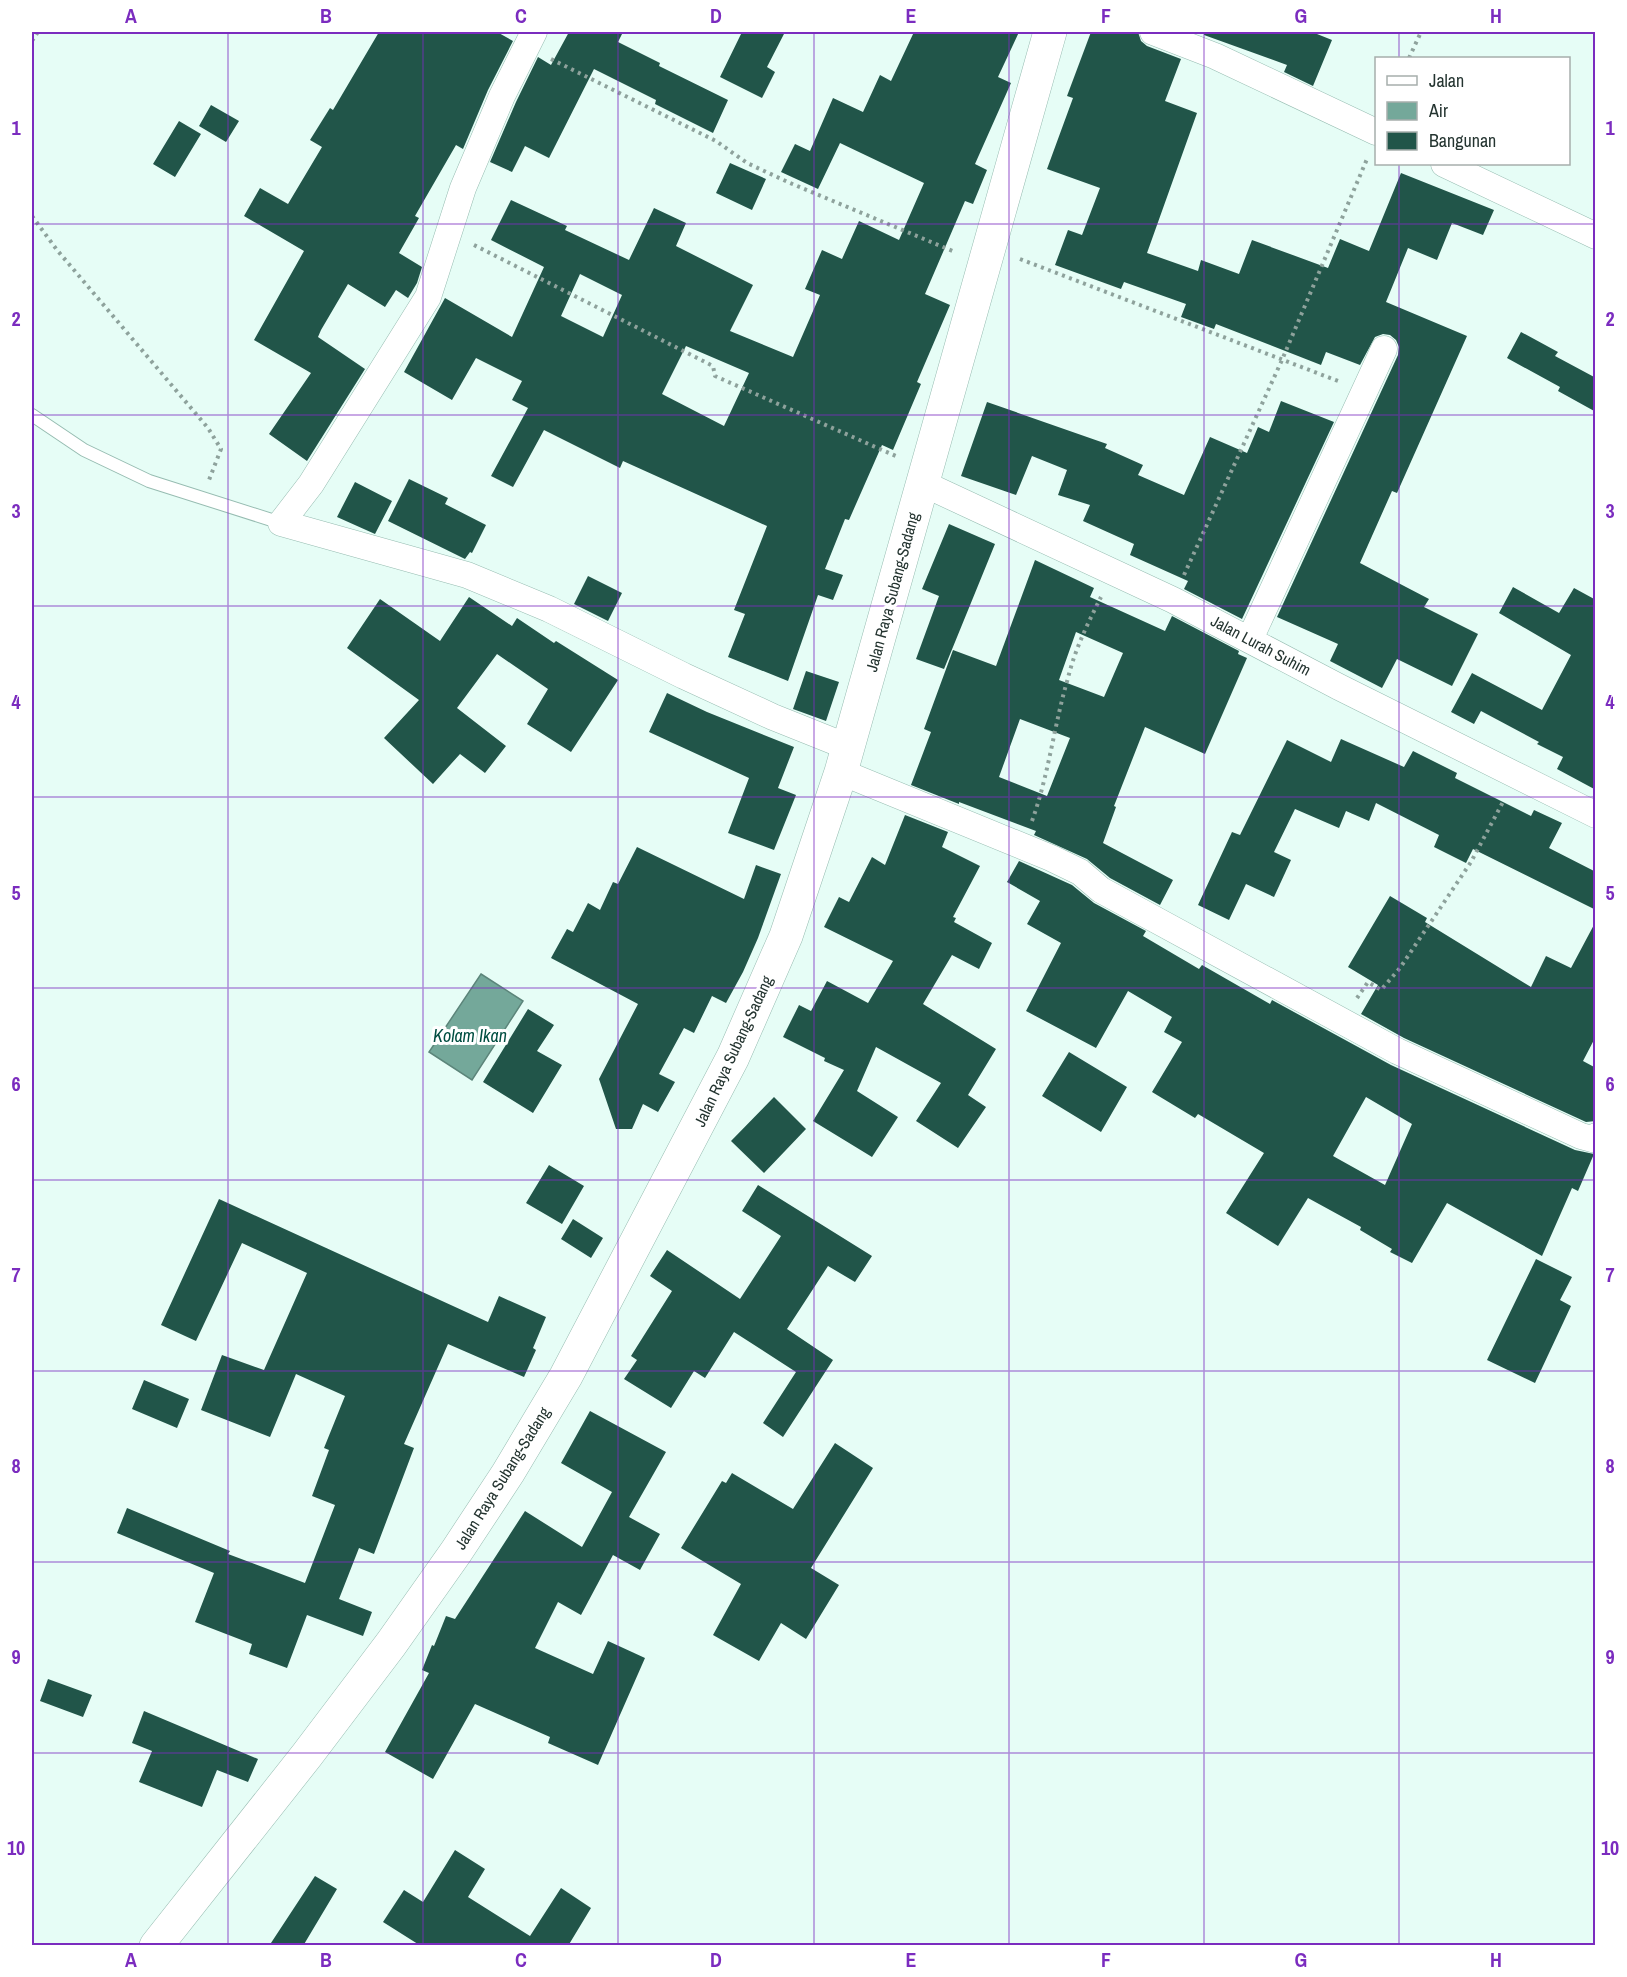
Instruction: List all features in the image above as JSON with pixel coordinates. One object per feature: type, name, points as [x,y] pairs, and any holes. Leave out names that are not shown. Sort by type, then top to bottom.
[{"type":"main road","name":"Jalan Raya Subang-Sadang","points":[[156,1946],[307,1755],[397,1635],[456,1552],[501,1483],[566,1376],[733,1057],[786,936],[844,760],[1050,32]]},
{"type":"street","points":[[1153,32],[1215,56],[1375,131]]},
{"type":"street","points":[[531,39],[502,96],[463,188],[428,297],[311,484],[281,523],[467,575],[549,609],[773,717],[844,760],[1080,872],[1101,890],[1397,1051],[1581,1137],[1592,1139],[1596,1136]]},
{"type":"street","points":[[1446,165],[1596,236]]},
{"type":"street","points":[[1250,639],[1384,349]]},
{"type":"street","name":"Jalan Lurah Suhim","points":[[924,476],[1596,816]]},
{"type":"lane","points":[[32,415],[84,450],[149,481],[281,523]]},
{"type":"path","points":[[32,40],[38,32]]},
{"type":"path","points":[[1409,57],[1421,32]]},
{"type":"path","points":[[531,39],[716,141],[747,163],[790,183],[986,256],[1364,390]]},
{"type":"path","points":[[1173,600],[1281,360],[1367,158]]},
{"type":"path","points":[[32,216],[57,250],[191,406],[221,448],[202,497]]},
{"type":"path","points":[[450,231],[468,243],[713,366],[715,376],[924,476]]},
{"type":"path","points":[[1023,846],[1044,785],[1068,676],[1080,640],[1113,572]]},
{"type":"path","points":[[1342,1020],[1368,982],[1381,990],[1400,968],[1471,862],[1516,776]]},
{"type":"water","name":"Kolam Ikan","points":[[481,974],[523,1001],[472,1080],[429,1052]]},
{"type":"building","points":[[379,32],[497,32],[513,41],[488,90],[463,149],[456,145],[415,216],[419,218],[399,253],[422,267],[417,283],[408,298],[396,290],[385,307],[348,284],[321,330],[318,337],[365,369],[307,461],[269,434],[311,373],[254,340],[304,251],[244,216],[260,188],[288,204],[322,147],[310,140],[330,108],[333,110]]},
{"type":"building","points":[[569,32],[623,32],[618,42],[660,63],[659,66],[728,100],[713,133],[655,104],[656,100],[594,69],[549,158],[525,146],[512,172],[490,162],[538,57],[551,65]]},
{"type":"building","points":[[742,32],[785,32],[767,67],[775,72],[762,98],[720,77]]},
{"type":"building","points":[[914,32],[1019,32],[998,77],[1011,83],[975,164],[987,170],[973,204],[965,201],[925,294],[950,305],[917,382],[921,384],[893,450],[882,445],[849,520],[845,519],[825,569],[843,575],[833,600],[818,595],[788,681],[728,657],[745,614],[734,610],[767,526],[623,461],[620,468],[544,430],[513,487],[491,476],[528,408],[512,400],[522,381],[476,358],[452,400],[404,372],[445,298],[512,337],[544,267],[491,240],[511,200],[567,226],[565,230],[629,260],[654,208],[686,223],[676,246],[753,285],[730,331],[793,357],[820,295],[805,289],[822,250],[842,259],[859,221],[899,240],[924,183],[840,143],[818,189],[781,172],[795,144],[810,151],[833,98],[863,112],[880,75],[891,81]],"holes":[[[580,274],[622,295],[603,337],[561,316]],[[686,346],[749,373],[724,426],[662,394]]]},
{"type":"building","points":[[1091,32],[1138,32],[1141,41],[1147,46],[1181,59],[1165,101],[1197,113],[1147,253],[1198,271],[1201,260],[1239,274],[1252,240],[1328,268],[1340,239],[1369,251],[1401,173],[1494,210],[1483,235],[1452,223],[1437,260],[1408,248],[1386,302],[1467,336],[1397,493],[1392,491],[1360,563],[1429,599],[1424,607],[1478,634],[1452,686],[1397,659],[1382,688],[1330,661],[1338,644],[1277,617],[1398,355],[1399,347],[1396,340],[1390,335],[1383,334],[1375,337],[1360,365],[1326,352],[1321,365],[1216,324],[1214,329],[1181,317],[1186,304],[1124,282],[1121,289],[1055,265],[1068,230],[1082,235],[1100,188],[1047,169],[1073,98],[1067,96]]},
{"type":"building","points":[[1204,32],[1312,32],[1332,40],[1313,86],[1284,72],[1287,65],[1204,35]]},
{"type":"building","points":[[211,105],[239,121],[226,142],[199,126]]},
{"type":"building","points":[[179,121],[201,134],[175,177],[153,164]]},
{"type":"building","points":[[730,163],[766,179],[752,210],[716,193]]},
{"type":"building","points":[[1521,332],[1558,352],[1555,356],[1596,378],[1596,412],[1558,391],[1560,387],[1507,358]]},
{"type":"building","points":[[1281,401],[1334,422],[1242,619],[1184,589],[1188,581],[1130,555],[1134,544],[1083,521],[1090,505],[1058,495],[1067,470],[1032,456],[1016,495],[961,476],[987,402],[1107,444],[1105,448],[1143,465],[1138,475],[1184,495],[1210,437],[1247,453],[1258,427],[1269,432]]},
{"type":"building","points":[[409,479],[448,498],[445,504],[486,525],[472,553],[470,552],[465,559],[388,521]]},
{"type":"building","points":[[355,482],[392,501],[375,534],[337,517]]},
{"type":"building","points":[[949,524],[995,544],[944,669],[916,659],[939,596],[922,589]]},
{"type":"building","points":[[1035,560],[1094,588],[1090,597],[1165,631],[1172,616],[1239,651],[1238,654],[1247,658],[1205,754],[1145,727],[1114,806],[1116,807],[1103,843],[1173,880],[1160,905],[1110,878],[1087,859],[1034,835],[1036,831],[911,785],[931,732],[924,729],[953,650],[996,666]],"holes":[[[1076,632],[1123,653],[1104,697],[1059,680]],[[1020,719],[1070,738],[1047,796],[999,777]]]},
{"type":"building","points":[[588,576],[622,593],[608,621],[574,604]]},
{"type":"building","points":[[1513,587],[1559,613],[1574,588],[1596,600],[1596,790],[1557,769],[1563,757],[1537,744],[1539,742],[1481,711],[1474,724],[1451,712],[1472,673],[1542,710],[1571,655],[1499,613]]},
{"type":"building","points":[[469,597],[512,626],[517,618],[554,643],[556,641],[618,680],[571,752],[527,724],[548,689],[497,654],[457,708],[506,746],[485,773],[460,754],[433,784],[384,738],[419,700],[347,648],[380,599],[440,641]]},
{"type":"building","points":[[806,671],[839,682],[826,721],[793,709]]},
{"type":"building","points":[[667,693],[707,712],[794,747],[778,788],[796,795],[774,850],[728,833],[749,778],[649,732]]},
{"type":"building","points":[[1341,739],[1404,767],[1413,751],[1457,773],[1455,778],[1531,816],[1534,810],[1562,823],[1549,848],[1596,872],[1596,910],[1473,849],[1466,863],[1434,847],[1439,835],[1376,803],[1369,821],[1346,811],[1339,828],[1295,809],[1274,852],[1291,860],[1274,897],[1246,884],[1229,920],[1198,905],[1232,832],[1240,835],[1287,740],[1331,762]]},
{"type":"building","points":[[905,815],[948,832],[942,847],[980,866],[953,917],[956,918],[954,922],[992,943],[979,969],[952,955],[923,1004],[996,1049],[968,1095],[986,1107],[958,1148],[916,1121],[941,1083],[876,1047],[857,1091],[898,1117],[872,1157],[813,1121],[844,1070],[783,1037],[799,1005],[811,1011],[827,981],[868,1003],[893,961],[824,927],[839,897],[849,902],[872,857],[885,865]]},
{"type":"building","points":[[637,847],[744,899],[756,865],[781,874],[758,938],[726,1003],[712,996],[694,1033],[684,1028],[659,1074],[675,1082],[658,1112],[643,1104],[632,1129],[616,1129],[599,1079],[638,1004],[551,958],[567,929],[573,932],[588,903],[600,910],[613,882],[618,884]]},
{"type":"building","points":[[1019,861],[1072,885],[1094,903],[1146,931],[1143,936],[1199,969],[1202,965],[1270,1004],[1272,1000],[1391,1065],[1575,1150],[1594,1154],[1578,1191],[1572,1188],[1542,1256],[1447,1203],[1412,1263],[1390,1252],[1392,1249],[1360,1230],[1361,1227],[1308,1198],[1278,1246],[1226,1213],[1264,1153],[1198,1114],[1195,1118],[1152,1092],[1182,1042],[1164,1032],[1172,1017],[1128,991],[1096,1048],[1026,1011],[1061,943],[1027,924],[1040,901],[1007,882]],"holes":[[[1366,1097],[1412,1124],[1385,1185],[1333,1156]]]},
{"type":"building","points":[[1390,896],[1427,918],[1425,922],[1531,987],[1546,956],[1571,968],[1596,921],[1596,1036],[1583,1061],[1596,1068],[1596,1121],[1586,1122],[1404,1038],[1361,1014],[1378,985],[1348,967]]},
{"type":"building","points":[[528,1009],[554,1025],[537,1051],[562,1065],[533,1113],[483,1082]]},
{"type":"building","points":[[1069,1052],[1127,1087],[1101,1132],[1042,1096]]},
{"type":"building","points":[[774,1097],[806,1129],[764,1173],[731,1141]]},
{"type":"building","points":[[549,1165],[584,1186],[562,1224],[526,1203]]},
{"type":"building","points":[[758,1185],[872,1256],[855,1282],[828,1266],[787,1329],[833,1360],[783,1437],[763,1423],[796,1372],[734,1332],[705,1378],[694,1371],[671,1408],[624,1379],[637,1360],[631,1356],[672,1291],[650,1276],[667,1250],[740,1299],[781,1236],[742,1211]]},
{"type":"building","points":[[219,1199],[488,1322],[499,1296],[546,1317],[533,1348],[536,1350],[524,1377],[448,1344],[404,1444],[414,1448],[374,1554],[359,1548],[339,1599],[372,1612],[363,1636],[307,1615],[287,1668],[249,1654],[252,1644],[195,1622],[214,1573],[117,1533],[127,1508],[230,1551],[228,1554],[305,1583],[335,1505],[312,1496],[329,1450],[324,1448],[345,1396],[296,1374],[270,1437],[201,1410],[222,1355],[264,1370],[307,1273],[242,1243],[196,1341],[161,1325]]},
{"type":"building","points":[[573,1219],[603,1238],[591,1258],[561,1239]]},
{"type":"building","points":[[1536,1259],[1572,1277],[1560,1300],[1571,1306],[1535,1383],[1487,1360]]},
{"type":"building","points":[[144,1380],[189,1399],[177,1428],[132,1409]]},
{"type":"building","points":[[590,1411],[666,1452],[629,1517],[660,1534],[640,1570],[613,1555],[581,1615],[558,1602],[535,1648],[593,1674],[608,1641],[645,1658],[598,1765],[548,1743],[550,1737],[475,1704],[433,1779],[385,1752],[429,1673],[422,1670],[446,1616],[455,1619],[525,1511],[582,1547],[612,1492],[561,1463]]},
{"type":"building","points":[[835,1443],[873,1468],[811,1568],[839,1585],[806,1639],[781,1623],[759,1661],[713,1635],[741,1584],[681,1548],[722,1481],[726,1483],[732,1473],[793,1509]]},
{"type":"building","points":[[48,1679],[92,1695],[83,1717],[40,1701]]},
{"type":"building","points":[[144,1711],[258,1759],[248,1782],[217,1770],[202,1807],[139,1782],[152,1751],[132,1743]]},
{"type":"building","points":[[455,1850],[485,1869],[468,1897],[530,1936],[561,1888],[591,1908],[568,1946],[421,1946],[383,1922],[404,1890],[423,1902]]},
{"type":"building","points":[[315,1876],[337,1889],[303,1946],[269,1946]]}]
